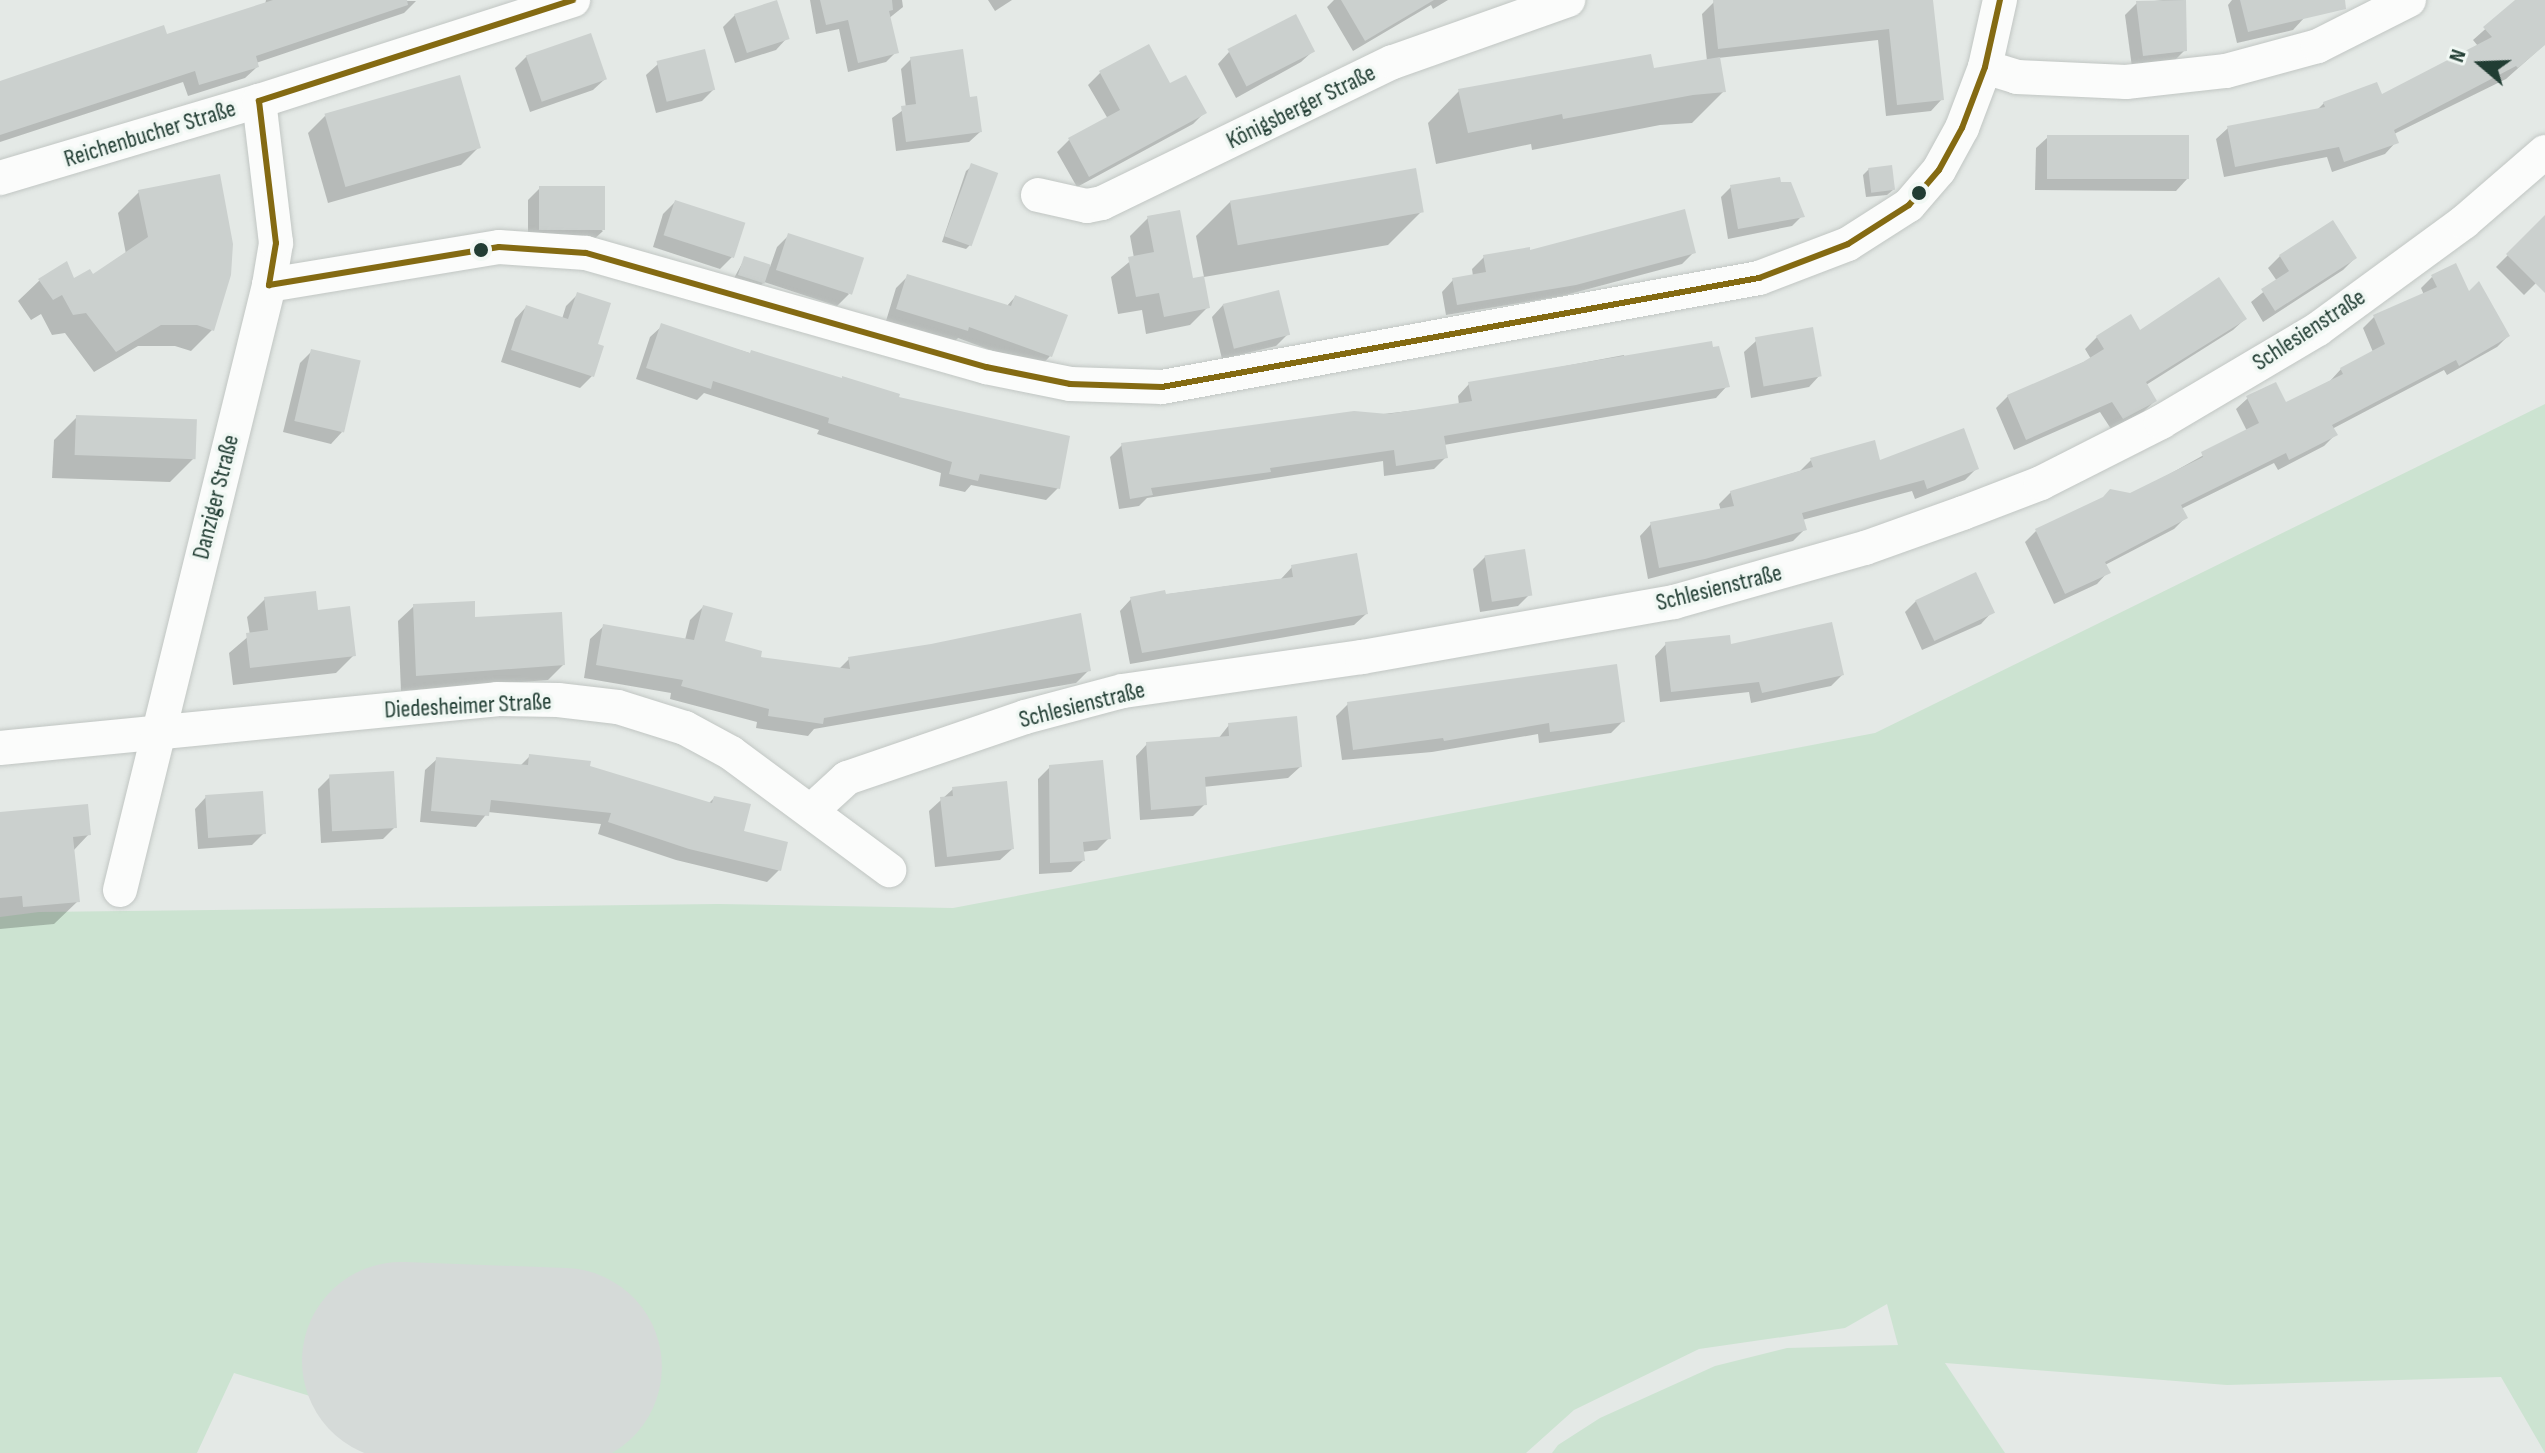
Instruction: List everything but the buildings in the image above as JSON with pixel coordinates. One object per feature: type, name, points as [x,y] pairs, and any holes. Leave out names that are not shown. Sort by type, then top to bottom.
[{"type":"street","name":"Reichenbucher Straße","points":[[0,178],[259,101],[573,0]]},
{"type":"street","points":[[269,285],[499,247],[586,253],[986,367],[1082,385],[1162,387],[1759,278],[1848,244],[1909,205],[1939,170],[1962,128],[1985,67],[2000,0]]},
{"type":"street","points":[[1985,67],[2017,77],[2126,82],[2226,71],[2318,46],[2409,0]]},
{"type":"street","name":"Königsberger Straße","points":[[1038,195],[1087,206],[1102,203],[1393,62],[1550,3]]},
{"type":"street","name":"Danziger Straße","points":[[120,890],[269,285],[276,243],[259,101]]},
{"type":"street","name":"Schlesienstraße","points":[[811,811],[847,778],[1025,717],[1123,691],[1362,657],[1674,602],[1865,548],[1963,513],[2041,483],[2161,422],[2318,329],[2464,222],[2545,152]]},
{"type":"street","name":"Diedesheimer Straße","points":[[0,748],[497,699],[558,700],[618,707],[685,728],[720,747],[889,870]]},
{"type":"green space","points":[[2545,404],[2545,1453],[2501,1377],[2227,1385],[1945,1363],[2005,1453],[1552,1453],[1558,1445],[1600,1418],[1715,1366],[1787,1348],[1898,1345],[1887,1304],[1845,1328],[1699,1349],[1574,1410],[1526,1453],[371,1453],[366,1413],[234,1373],[197,1453],[0,1453],[0,917],[39,912],[718,904],[953,908],[1875,733]]},
{"type":"runway","points":[[401,1361],[563,1367]]},
{"type":"transit line","points":[[573,0],[259,101],[276,243],[269,285],[499,247],[586,253],[986,367],[1070,384],[1162,387],[1759,278],[1848,244],[1909,205],[1939,170],[1962,128],[1985,67],[2000,0]]}]
